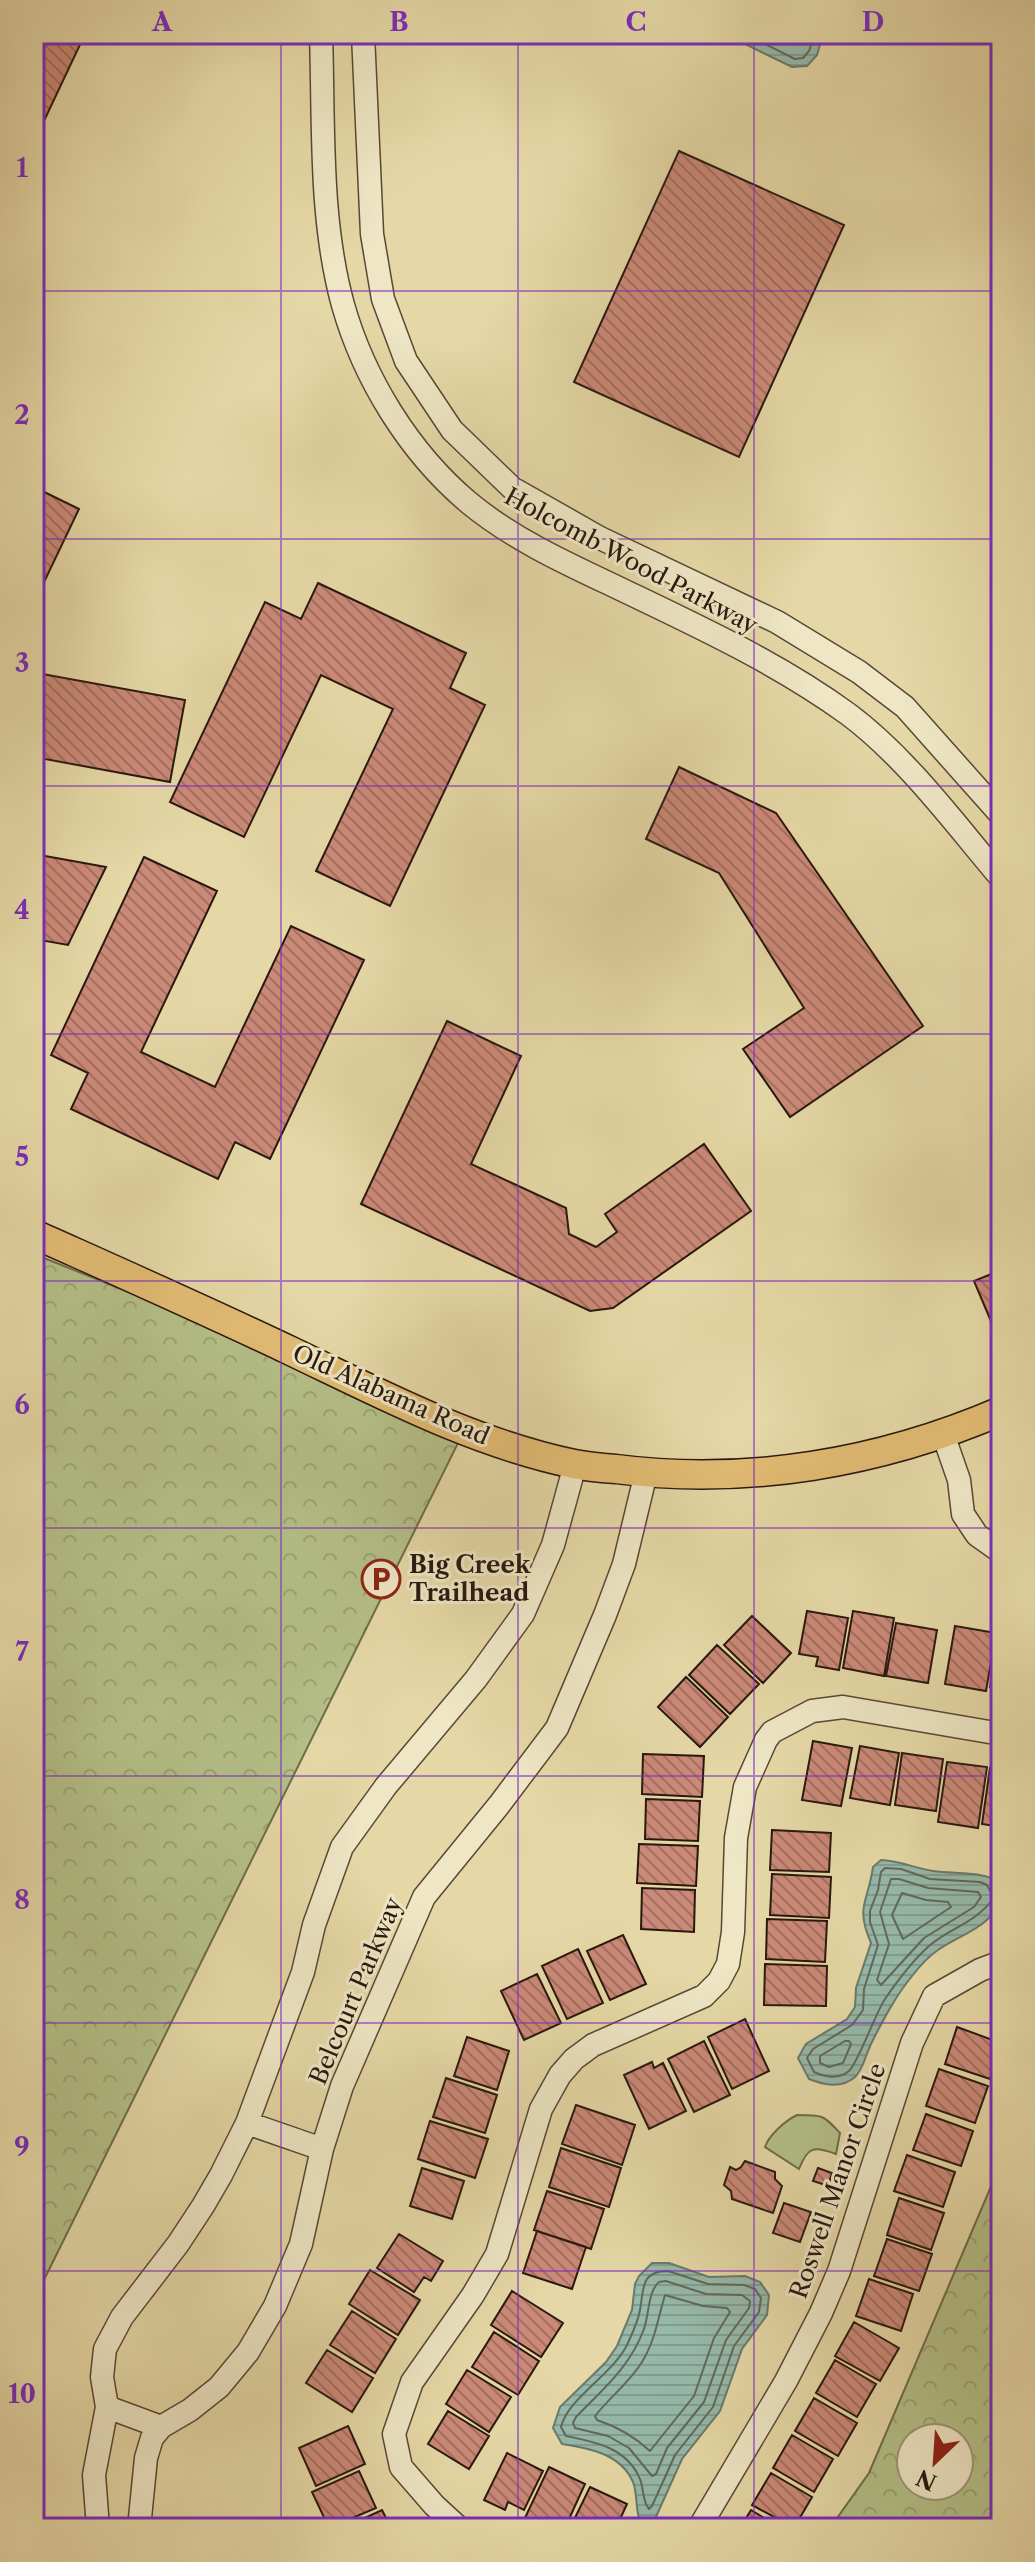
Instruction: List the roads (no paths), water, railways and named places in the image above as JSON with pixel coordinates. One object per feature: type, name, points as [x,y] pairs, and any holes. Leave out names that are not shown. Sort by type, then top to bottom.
[{"type":"main road","name":"Old Alabama Road","points":[[34,1234],[449,1426],[575,1465],[646,1473],[727,1476],[764,1473],[816,1466],[900,1448],[1001,1411]]},
{"type":"street","name":"Holcomb Wood Parkway","points":[[321,34],[327,213],[333,262],[356,344],[374,383],[406,432],[445,480],[502,527],[596,578],[778,668],[850,716],[911,773],[1001,878]]},
{"type":"street","name":"Holcomb Wood Parkway","points":[[363,34],[372,234],[383,299],[406,361],[452,430],[512,488],[600,538],[777,622],[859,672],[905,707],[1001,815]]},
{"type":"street","points":[[943,1434],[959,1480],[963,1514],[977,1535],[1001,1552]]},
{"type":"street","points":[[98,2528],[94,2475],[107,2407],[102,2377],[105,2349],[122,2317],[203,2206],[247,2123],[303,1972],[314,1925],[342,1847],[386,1786],[476,1679],[523,1614],[553,1545],[575,1465]]},
{"type":"street","name":"Belcourt Parkway","points":[[161,2427],[190,2410],[219,2387],[248,2352],[275,2306],[301,2244],[322,2149],[342,2086],[424,1897],[557,1728],[624,1564],[646,1473]]},
{"type":"street","points":[[459,2528],[401,2467],[394,2434],[412,2382],[473,2295],[497,2254],[541,2109],[560,2075],[574,2059],[593,2045],[704,1996],[719,1981],[728,1964],[733,1932],[736,1838],[745,1787],[766,1740],[772,1732],[812,1711],[843,1707],[1001,1734]]},
{"type":"street","name":"Roswell Manor Circle","points":[[699,2528],[792,2370],[821,2313],[839,2271],[912,2043],[934,1996],[1001,1962]]},
{"type":"street","points":[[247,2123],[322,2149]]},
{"type":"street","points":[[107,2407],[161,2427],[152,2438],[146,2458],[139,2528]]},
{"type":"water","points":[[735,34],[823,34],[817,55],[807,66],[792,67],[741,42]]},
{"type":"water","points":[[881,1860],[933,1871],[992,1878],[997,1904],[984,1923],[938,1950],[915,1973],[890,2009],[855,2077],[838,2084],[821,2083],[809,2079],[798,2058],[806,2044],[847,2019],[855,2007],[856,1988],[871,1943],[864,1921],[864,1905],[873,1867]]},
{"type":"water","points":[[652,2263],[669,2263],[709,2277],[745,2276],[760,2282],[769,2295],[767,2315],[742,2349],[720,2411],[682,2459],[655,2519],[647,2523],[640,2521],[636,2492],[628,2472],[603,2454],[562,2444],[553,2428],[560,2407],[606,2362],[617,2346],[632,2310],[635,2284]]},
{"type":"place","name":"Big Creek Trailhead","points":[[381,1579]]}]
